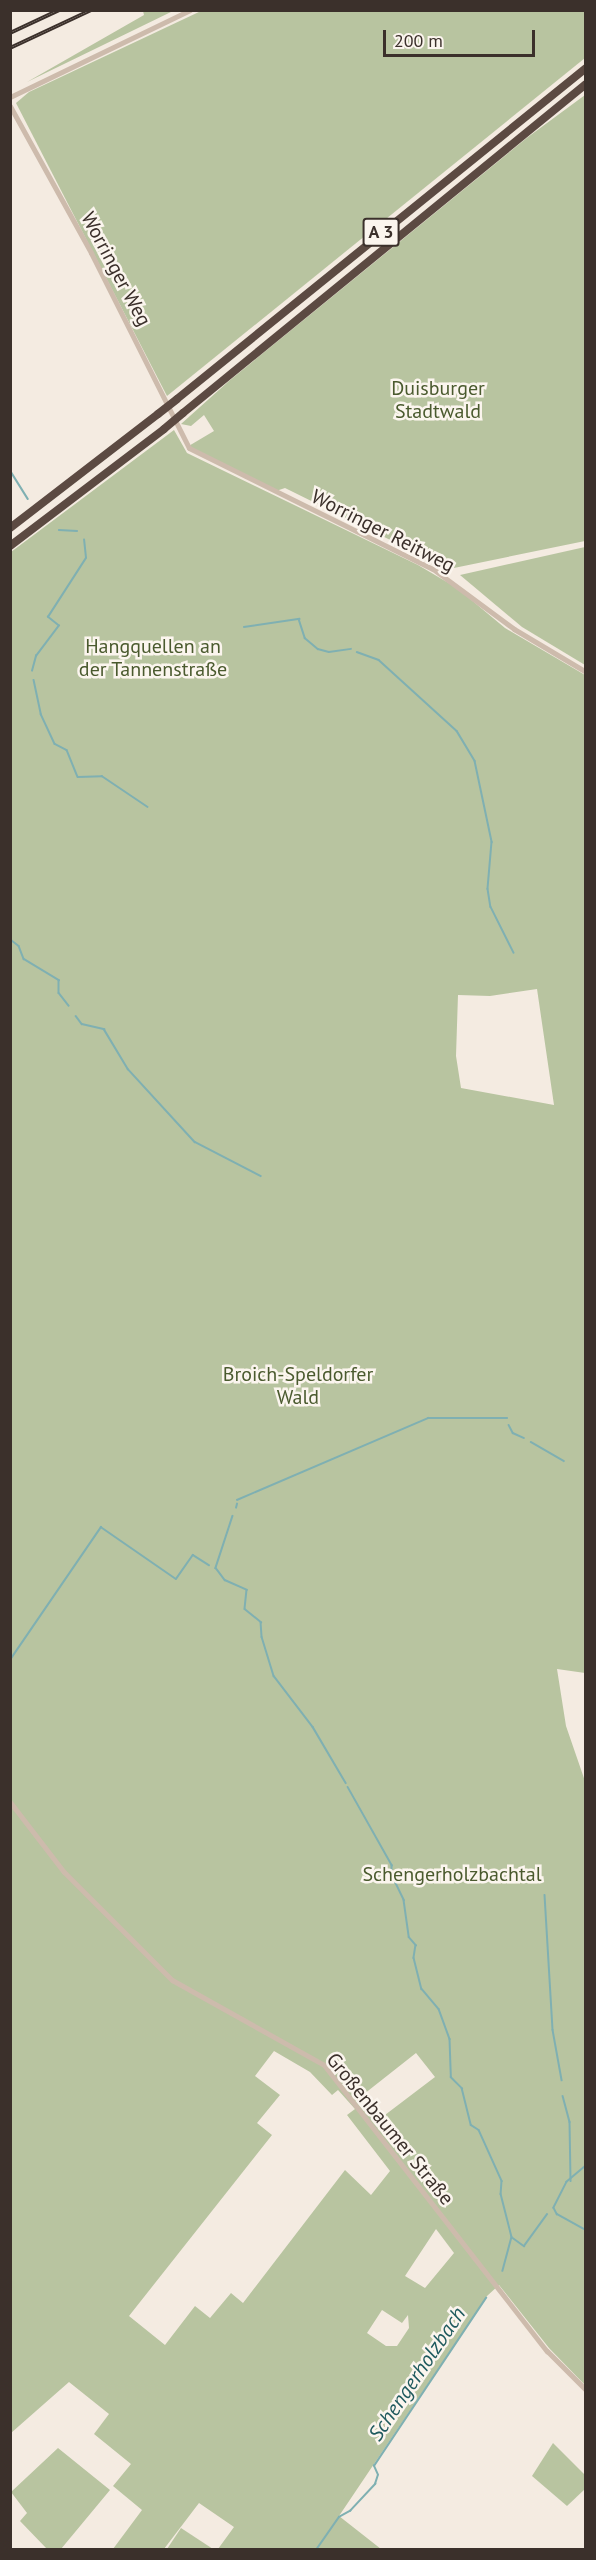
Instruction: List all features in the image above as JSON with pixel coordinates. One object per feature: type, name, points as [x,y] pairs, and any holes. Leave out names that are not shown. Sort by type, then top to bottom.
[{"type":"highway","name":"A 3","points":[[10,528],[177,399],[585,68]]},
{"type":"highway","name":"A 3","points":[[10,546],[164,429],[585,84]]},
{"type":"street","points":[[10,97],[190,10]]},
{"type":"street","name":"Worringer Weg","points":[[10,106],[91,253],[189,448]]},
{"type":"street","name":"Worringer Reitweg","points":[[189,448],[433,569],[514,629],[585,672]]},
{"type":"street","name":"Großenbaumer Straße","points":[[10,1802],[64,1872],[172,1980],[324,2065],[547,2351],[585,2390]]},
{"type":"green space","points":[[143,11],[173,11],[27,82],[144,15]]},
{"type":"green space","points":[[201,11],[585,11],[585,58],[167,396],[16,103],[29,92]]},
{"type":"green space","name":"Duisburger Stadtwald","points":[[585,95],[585,541],[449,569],[285,488],[276,491],[187,447],[214,431],[204,415],[191,426],[181,424],[229,381],[528,137]]},
{"type":"green space","name":"Broich-Speldorfer Wald","points":[[174,430],[187,453],[418,565],[457,588],[505,628],[585,675],[585,1673],[557,1669],[566,1726],[586,1784],[585,2385],[549,2348],[499,2285],[487,2296],[339,2516],[381,2549],[218,2549],[234,2527],[199,2503],[164,2549],[113,2549],[142,2510],[113,2486],[131,2464],[94,2434],[109,2414],[69,2382],[11,2433],[11,552]],"holes":[[[537,989],[554,1105],[461,1088],[456,1056],[458,995],[490,996]],[[274,2051],[310,2072],[332,2095],[338,2090],[355,2109],[347,2115],[390,2171],[371,2195],[345,2170],[243,2303],[231,2293],[210,2318],[195,2306],[165,2345],[129,2316],[272,2135],[257,2123],[280,2095],[255,2076]],[[416,2053],[435,2077],[381,2118],[364,2094]],[[436,2229],[454,2253],[425,2288],[405,2276]],[[382,2310],[402,2323],[408,2315],[409,2328],[397,2346],[386,2346],[367,2333]]]},
{"type":"green space","points":[[585,547],[585,665],[522,627],[460,575]]},
{"type":"green space","points":[[553,2443],[585,2475],[585,2489],[567,2506],[532,2476]]},
{"type":"green space","points":[[58,2448],[110,2490],[61,2549],[47,2549],[20,2521],[27,2513],[11,2492]]},
{"type":"green space","points":[[181,2528],[213,2549],[167,2549]]},
{"type":"waterway","points":[[10,470],[28,499]]},
{"type":"waterway","points":[[59,530],[77,531]]},
{"type":"waterway","points":[[32,671],[36,656],[59,626],[48,617],[86,558],[84,540]]},
{"type":"waterway","points":[[244,627],[299,619],[305,638],[318,649],[329,652],[351,649]]},
{"type":"waterway","points":[[357,652],[379,660],[457,731],[475,761],[492,842],[488,889],[491,907],[514,953]]},
{"type":"waterway","points":[[34,680],[41,714],[55,744],[67,750],[78,777],[102,776],[148,807]]},
{"type":"waterway","points":[[10,939],[19,946],[24,959],[59,980],[59,993],[69,1006]]},
{"type":"waterway","points":[[76,1016],[82,1024],[104,1029],[128,1069],[195,1142],[261,1176]]},
{"type":"waterway","points":[[237,1500],[428,1418],[507,1418]]},
{"type":"waterway","points":[[509,1425],[513,1433],[524,1438]]},
{"type":"waterway","points":[[531,1442],[564,1461]]},
{"type":"waterway","points":[[236,1508],[237,1504]]},
{"type":"waterway","name":"Schengerholzbach","points":[[233,1516],[216,1568],[225,1580],[247,1590],[245,1609],[261,1622],[262,1637],[274,1676],[313,1727],[346,1783]]},
{"type":"waterway","points":[[10,1660],[101,1527],[176,1579],[193,1555],[209,1565]]},
{"type":"waterway","name":"Schengerholzbach","points":[[348,1787],[392,1865],[392,1875],[404,1900],[409,1937],[416,1945],[414,1958],[422,1989],[439,2009],[450,2039],[451,2077],[462,2088],[471,2125],[479,2130],[502,2181],[501,2194],[512,2237],[503,2271]]},
{"type":"waterway","points":[[586,1847],[586,1896]]},
{"type":"waterway","points":[[545,1895],[553,2030],[562,2080]]},
{"type":"waterway","points":[[563,2096],[570,2122],[571,2181]]},
{"type":"waterway","points":[[586,2166],[567,2182],[554,2208],[557,2214],[586,2230]]},
{"type":"waterway","points":[[513,2238],[524,2246],[547,2214]]},
{"type":"waterway","name":"Schengerholzbach","points":[[316,2550],[339,2517],[350,2511],[375,2484],[378,2475],[374,2466],[486,2298]]},
{"type":"railway","points":[[10,33],[59,10]]},
{"type":"railway","points":[[10,48],[91,10]]},
{"type":"park label","name":"Hangquellen an der Tannenstraße","points":[[153,658]]},
{"type":"park label","name":"Schengerholzbachtal","points":[[452,1874]]}]
